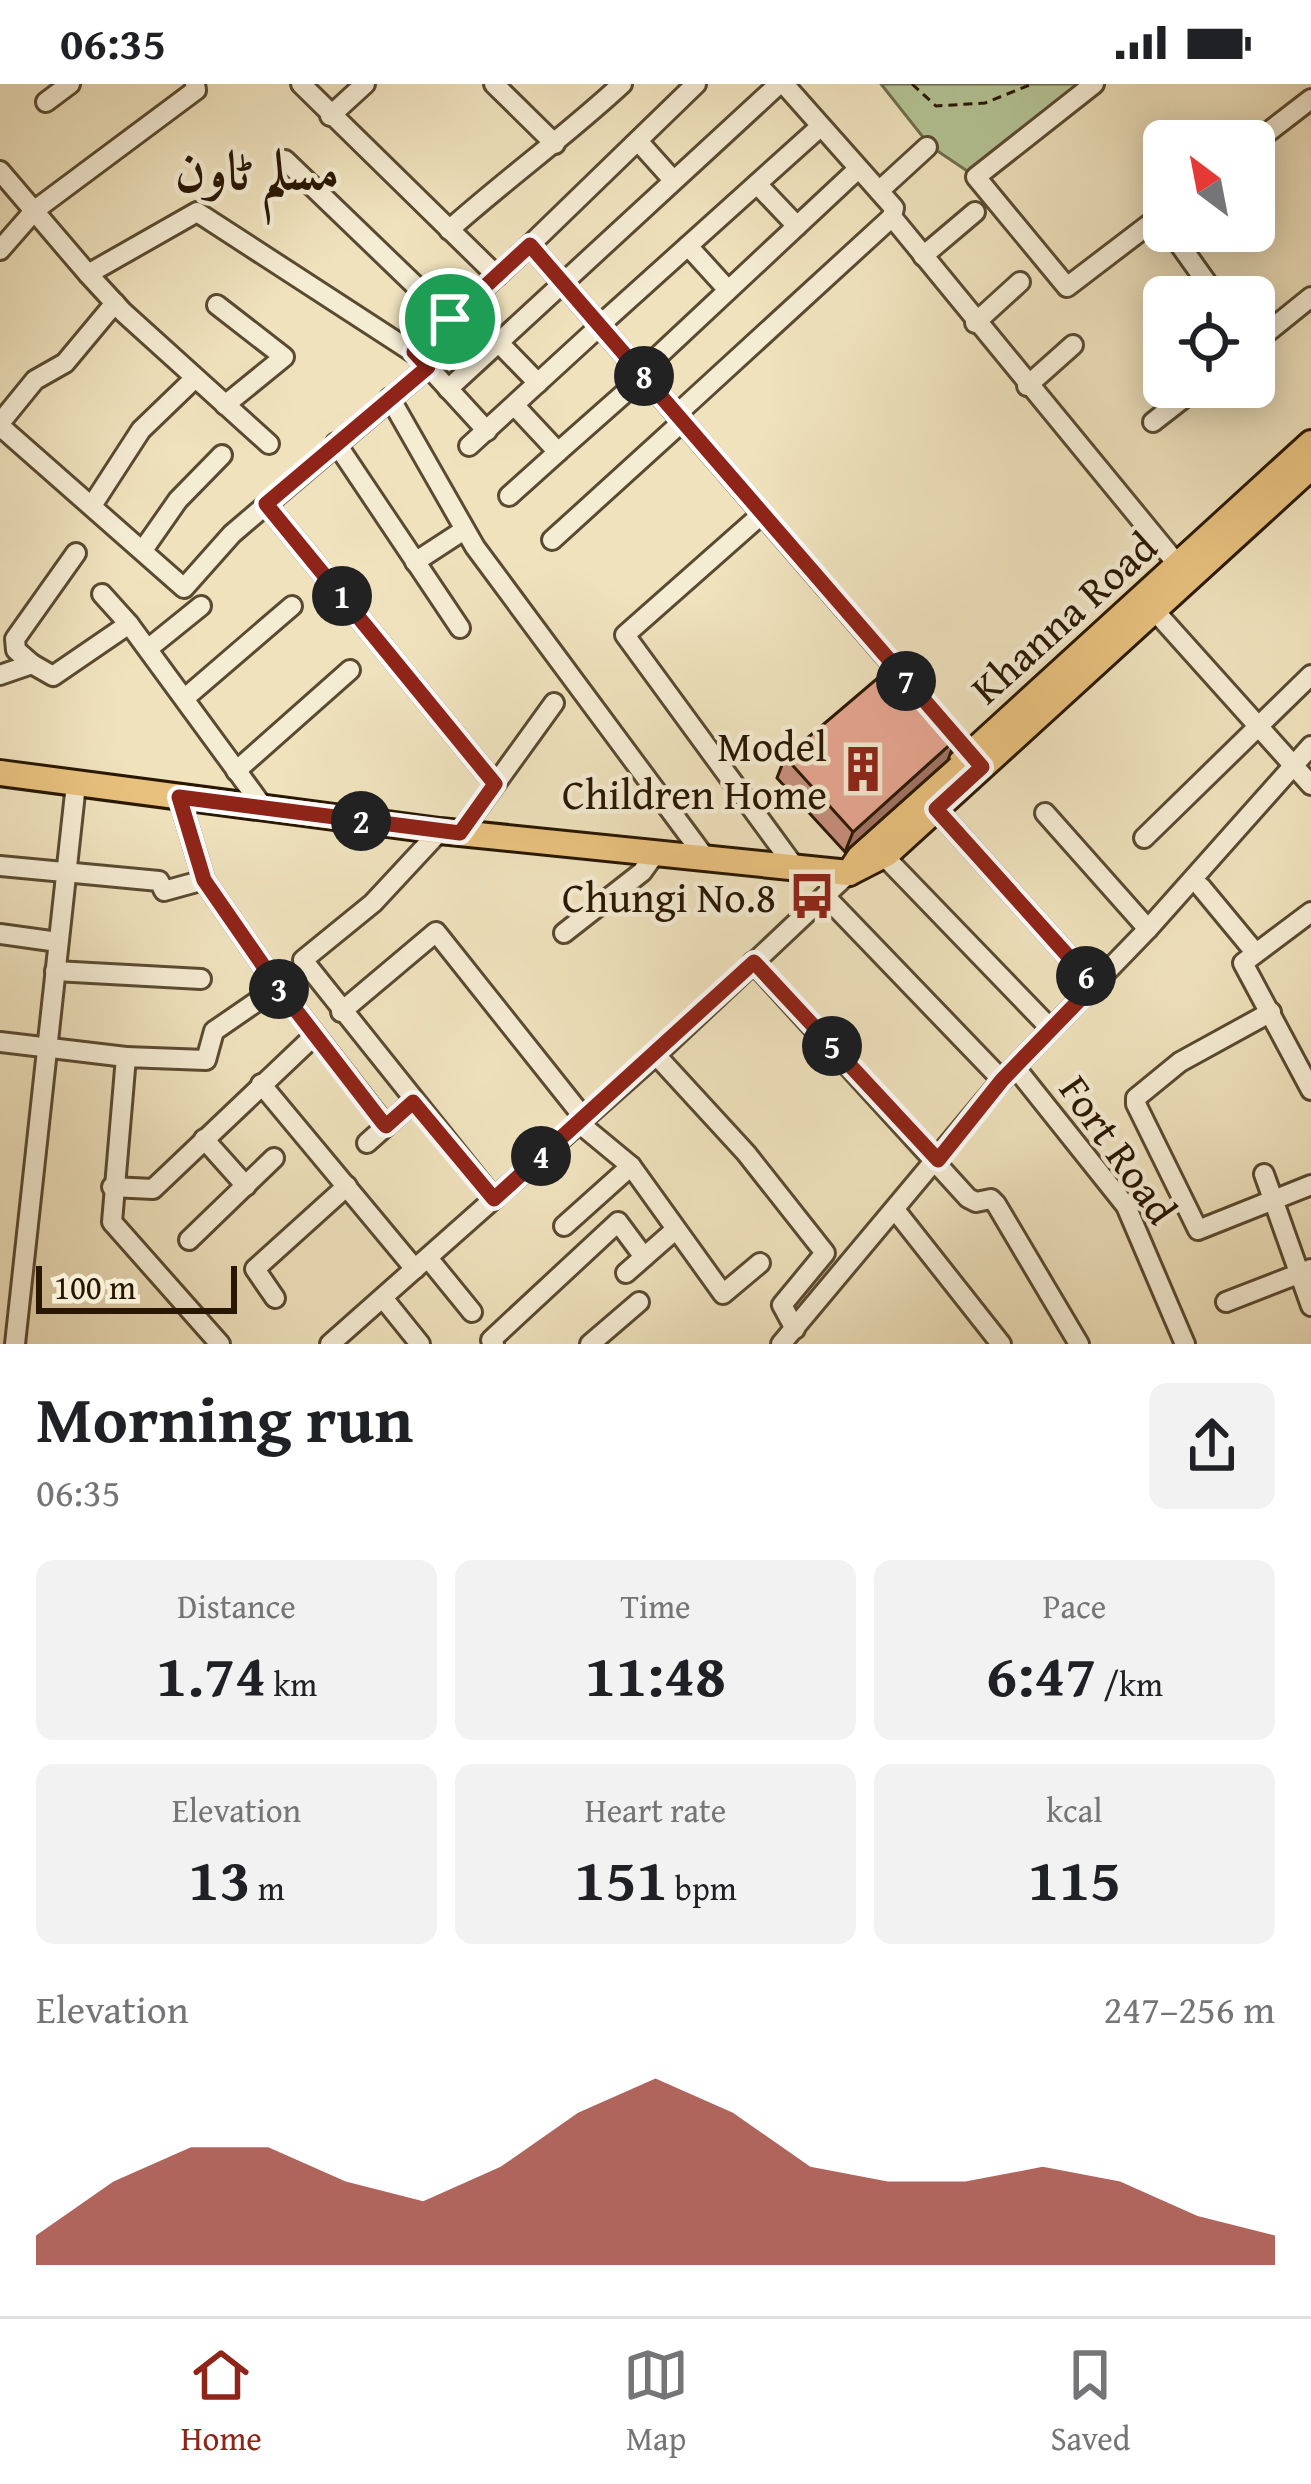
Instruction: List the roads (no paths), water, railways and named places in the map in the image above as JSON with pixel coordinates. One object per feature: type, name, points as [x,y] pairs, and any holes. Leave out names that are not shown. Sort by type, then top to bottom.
[{"type":"main road","name":"Khanna Road","points":[[849,873],[884,856],[936,809],[976,761],[1184,571],[1311,443]]},
{"type":"main road","name":"Khanna Road","points":[[849,873],[862,852],[1154,610],[1184,571],[1311,467]]},
{"type":"main road","points":[[0,773],[450,832],[849,873]]},
{"type":"street","points":[[46,101],[70,84]]},
{"type":"street","points":[[0,250],[35,210],[196,90],[195,84]]},
{"type":"street","points":[[301,84],[497,276]]},
{"type":"street","points":[[330,116],[364,84]]},
{"type":"street","points":[[494,84],[555,143]]},
{"type":"street","points":[[448,230],[527,159],[555,143],[622,84]]},
{"type":"street","points":[[115,303],[64,363],[35,380],[0,424],[184,588],[266,504],[390,398],[450,319],[696,84]]},
{"type":"street","points":[[1094,84],[976,177],[1067,287],[1143,235]]},
{"type":"street","points":[[448,388],[674,180],[792,87],[820,128],[894,208],[892,217],[552,540]]},
{"type":"street","points":[[1275,127],[1311,99]]},
{"type":"street","points":[[469,446],[820,128]]},
{"type":"street","points":[[638,140],[674,180]]},
{"type":"street","points":[[879,191],[927,147]]},
{"type":"street","points":[[285,160],[450,319]]},
{"type":"street","points":[[509,496],[858,169]]},
{"type":"street","points":[[1,174],[115,303],[269,444]]},
{"type":"street","points":[[757,184],[796,226]]},
{"type":"street","points":[[88,274],[196,212],[421,360],[487,431]]},
{"type":"street","points":[[923,256],[975,212]]},
{"type":"street","points":[[892,217],[1184,571]]},
{"type":"street","points":[[530,245],[976,761]]},
{"type":"street","points":[[688,246],[728,290]]},
{"type":"street","points":[[975,323],[1020,282]]},
{"type":"street","points":[[1275,326],[1311,297]]},
{"type":"street","points":[[217,305],[284,361],[225,404]]},
{"type":"street","points":[[499,343],[538,383]]},
{"type":"street","points":[[1027,386],[1073,345]]},
{"type":"street","points":[[93,504],[141,430],[195,378]]},
{"type":"street","points":[[390,398],[464,530],[707,860]]},
{"type":"street","points":[[515,406],[558,452]]},
{"type":"street","points":[[1153,422],[1171,408]]},
{"type":"street","points":[[336,443],[460,628]]},
{"type":"street","points":[[143,550],[178,500],[222,454]]},
{"type":"street","points":[[266,504],[495,784]]},
{"type":"street","points":[[762,514],[625,635],[797,870]]},
{"type":"street","points":[[415,562],[464,530]]},
{"type":"street","points":[[76,553],[15,639],[16,650],[53,676],[129,624]]},
{"type":"street","points":[[102,594],[149,648],[264,808]]},
{"type":"street","points":[[149,648],[201,606]]},
{"type":"street","points":[[185,698],[292,606]]},
{"type":"street","points":[[1154,610],[1311,785]]},
{"type":"street","points":[[0,675],[32,664]]},
{"type":"street","points":[[236,771],[350,670]]},
{"type":"street","points":[[1144,838],[1311,675]]},
{"type":"street","points":[[494,1199],[303,960],[450,832],[495,784],[554,703]]},
{"type":"street","points":[[788,1336],[1008,1074],[1148,929],[1311,746]]},
{"type":"street","points":[[15,1344],[76,784]]},
{"type":"street","points":[[179,797],[204,880],[314,1036],[386,1126]]},
{"type":"street","points":[[936,809],[1094,985]]},
{"type":"street","points":[[1045,812],[1148,929]]},
{"type":"street","points":[[564,933],[642,872],[655,854]]},
{"type":"street","points":[[884,856],[1051,1029]]},
{"type":"street","points":[[0,866],[159,881],[164,891],[204,880]]},
{"type":"street","points":[[330,1344],[656,1055],[849,873]]},
{"type":"street","points":[[1201,887],[1254,951]]},
{"type":"street","name":"Fort Road","points":[[825,896],[1008,1074],[1126,1206],[1185,1344]]},
{"type":"street","points":[[1309,918],[1254,951],[1243,963],[1310,1087]]},
{"type":"street","points":[[341,1012],[436,932],[581,1120],[632,1166],[723,1294],[760,1263]]},
{"type":"street","points":[[0,934],[58,942]]},
{"type":"street","points":[[754,962],[968,1198],[976,1202],[991,1198],[1079,1344]]},
{"type":"street","points":[[55,971],[201,980]]},
{"type":"street","points":[[0,1042],[126,1057],[206,1060],[214,1031],[278,987]]},
{"type":"street","points":[[1271,1012],[1180,1062],[1136,1098],[1198,1230],[1311,1185]]},
{"type":"street","points":[[112,1187],[153,1189],[314,1036]]},
{"type":"street","points":[[656,1055],[746,1153],[824,1253],[782,1305],[788,1336]]},
{"type":"street","points":[[126,1057],[112,1222],[220,1344]]},
{"type":"street","points":[[261,1084],[347,1186],[472,1312]]},
{"type":"street","points":[[367,1143],[413,1102]]},
{"type":"street","points":[[204,1139],[246,1186]]},
{"type":"street","points":[[189,1240],[274,1158]]},
{"type":"street","points":[[564,1226],[632,1166]]},
{"type":"street","points":[[1264,1174],[1305,1272],[1311,1306]]},
{"type":"street","points":[[275,1298],[255,1269],[347,1186]]},
{"type":"street","points":[[896,1211],[1001,1344]]},
{"type":"street","points":[[494,1344],[491,1340],[618,1222],[644,1256]]},
{"type":"street","points":[[626,1273],[675,1230]]},
{"type":"street","points":[[1226,1302],[1305,1272]]},
{"type":"street","points":[[383,1298],[420,1344]]},
{"type":"street","points":[[590,1344],[639,1302]]},
{"type":"place","name":"Model Children Home","points":[[863,769]]},
{"type":"place","name":"Chungi No.8","points":[[812,896]]},
{"type":"district","name":"مسلم ٹاون","points":[[257,169]]}]
